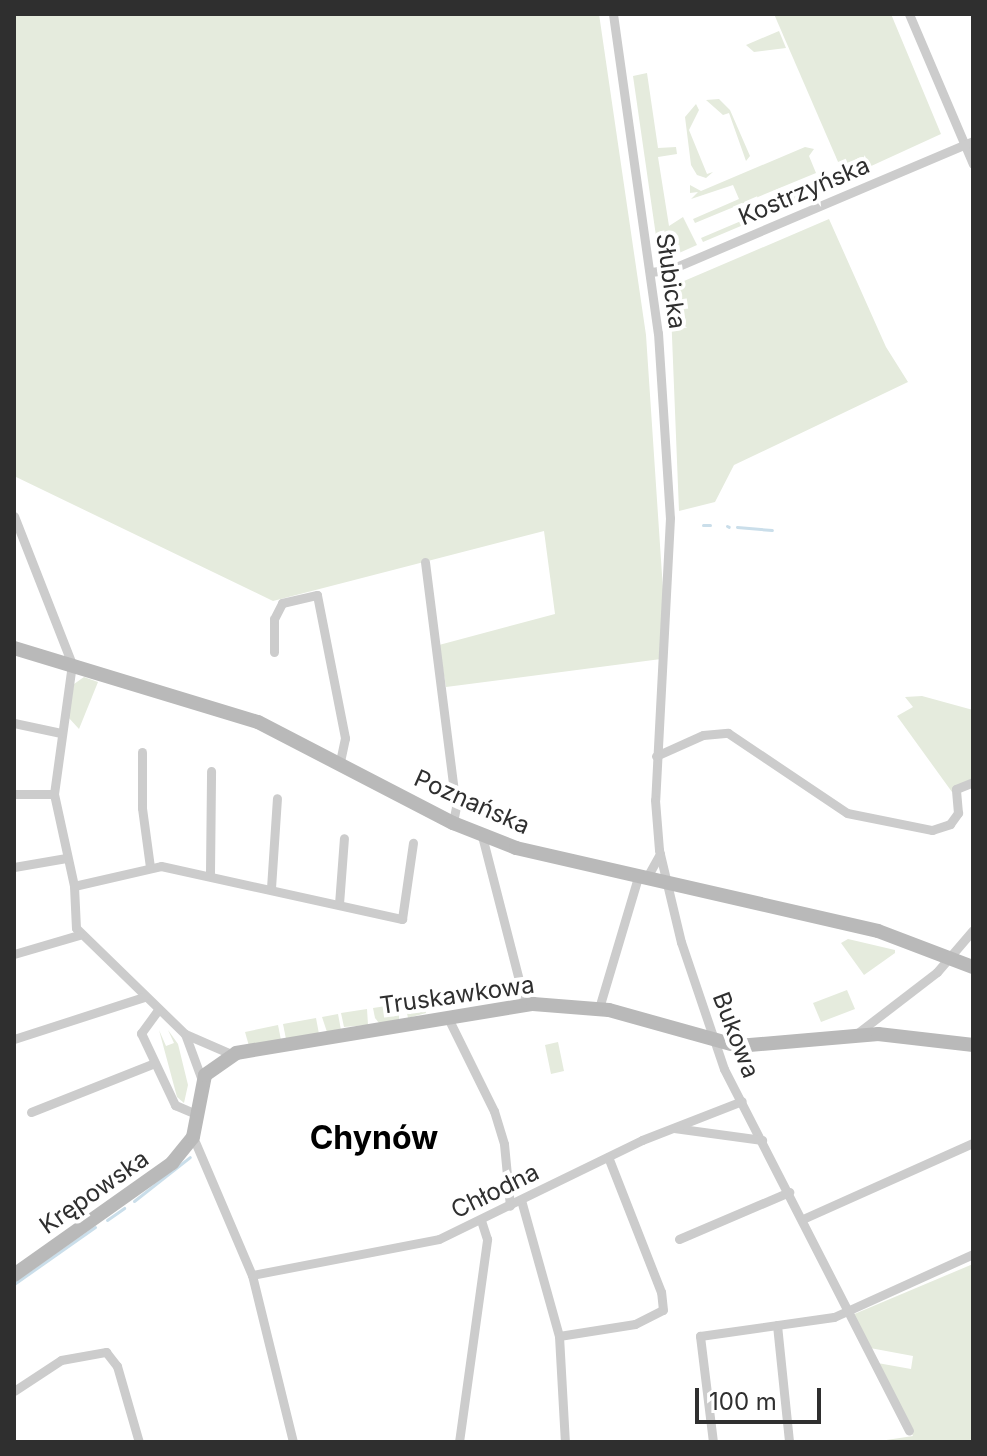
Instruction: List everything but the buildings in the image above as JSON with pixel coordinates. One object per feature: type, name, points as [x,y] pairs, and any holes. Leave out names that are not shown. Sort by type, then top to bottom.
[{"type":"street","name":"Słubicka","points":[[613,14],[658,333],[669,555],[656,756]]},
{"type":"street","points":[[909,14],[969,142],[973,164]]},
{"type":"street","name":"Kostrzyńska","points":[[650,272],[669,270],[969,142]]},
{"type":"street","points":[[14,516],[72,664],[54,794],[74,886],[79,935],[185,1034],[231,1054]]},
{"type":"street","points":[[425,562],[452,766],[453,823]]},
{"type":"street","points":[[274,652],[274,619],[282,603],[317,595],[345,738],[340,761]]},
{"type":"street","name":"Poznańska","points":[[14,648],[215,706],[340,761],[482,836],[642,878],[878,931],[973,967]]},
{"type":"street","points":[[14,723],[61,733]]},
{"type":"street","points":[[656,756],[703,735],[728,733],[847,813],[932,830],[950,824],[958,813],[956,789],[973,782]]},
{"type":"street","points":[[142,752],[150,867]]},
{"type":"street","name":"Bukowa","points":[[656,756],[660,854],[681,942],[715,1041],[742,1101],[805,1218],[844,1312],[909,1430]]},
{"type":"street","points":[[210,873],[211,771]]},
{"type":"street","points":[[14,794],[54,794]]},
{"type":"street","points":[[271,888],[277,798]]},
{"type":"street","points":[[482,836],[482,852],[525,1004]]},
{"type":"street","points":[[339,904],[344,838]]},
{"type":"street","points":[[74,886],[150,867],[210,873],[402,919],[413,843]]},
{"type":"street","points":[[599,1008],[642,878],[660,854]]},
{"type":"street","points":[[14,867],[66,858]]},
{"type":"street","points":[[855,1035],[937,972],[973,930]]},
{"type":"street","points":[[14,954],[79,935]]},
{"type":"street","points":[[14,1039],[144,997]]},
{"type":"street","name":"Truskawkowa","points":[[231,1054],[525,1004],[599,1008],[715,1041],[753,1046],[855,1035],[973,1045]]},
{"type":"street","points":[[158,1010],[141,1027],[175,1105],[198,1115]]},
{"type":"street","points":[[447,1016],[486,1088],[504,1144],[510,1206]]},
{"type":"street","points":[[185,1034],[203,1083]]},
{"type":"street","points":[[231,1054],[213,1066],[203,1083],[193,1137],[252,1275],[293,1442]]},
{"type":"street","points":[[31,1112],[155,1063]]},
{"type":"street","name":"Chłodna","points":[[252,1275],[416,1246],[481,1220],[672,1128],[742,1101]]},
{"type":"street","points":[[672,1128],[762,1140]]},
{"type":"street","name":"Krępowska","points":[[14,1275],[164,1170],[193,1137]]},
{"type":"street","points":[[805,1218],[973,1143]]},
{"type":"street","points":[[559,1336],[635,1324],[663,1310],[661,1292],[608,1157]]},
{"type":"street","points":[[679,1239],[789,1192]]},
{"type":"street","points":[[521,1200],[559,1336],[565,1442]]},
{"type":"street","points":[[459,1442],[487,1239],[481,1220]]},
{"type":"street","points":[[713,1442],[700,1336],[844,1312],[973,1254]]},
{"type":"street","points":[[777,1325],[789,1442]]},
{"type":"street","points":[[14,1391],[61,1360],[106,1352],[117,1366],[139,1442]]},
{"type":"shaded area","points":[[14,14],[599,14],[646,335],[663,590],[661,659],[446,687],[439,645],[555,614],[544,531],[273,601],[14,476]]},
{"type":"shaded area","points":[[774,14],[891,14],[941,134],[845,178]]},
{"type":"shaded area","points":[[779,31],[786,48],[754,52],[746,45]]},
{"type":"shaded area","points":[[647,73],[658,148],[676,147],[677,154],[658,157],[669,226],[683,217],[697,245],[670,257],[660,253],[657,243],[633,76]]},
{"type":"shaded area","points":[[719,99],[730,110],[750,156],[746,161],[729,113],[723,115],[706,100]]},
{"type":"shaded area","points":[[696,104],[699,110],[689,130],[707,174],[713,172],[706,178],[697,175],[691,165],[685,117]]},
{"type":"shaded area","points":[[805,147],[814,149],[809,156],[816,173],[695,223],[693,219],[739,199],[733,185],[691,199],[698,192],[690,193],[690,185],[701,191]]},
{"type":"shaded area","points":[[826,180],[831,188],[703,242],[701,238],[767,210],[765,204]]},
{"type":"shaded area","points":[[829,219],[886,347],[908,382],[734,465],[715,502],[679,511],[670,287]]},
{"type":"shaded area","points":[[84,677],[98,682],[79,729],[68,717],[74,684]]},
{"type":"shaded area","points":[[922,696],[973,710],[973,782],[952,792],[897,716],[913,707],[905,697]]},
{"type":"shaded area","points":[[848,939],[895,950],[895,953],[864,975],[841,943]]},
{"type":"shaded area","points":[[847,990],[855,1009],[821,1022],[813,1003]]},
{"type":"shaded area","points":[[424,1001],[426,1013],[408,1018],[405,1004]]},
{"type":"shaded area","points":[[399,1004],[399,1020],[379,1023],[375,1018],[373,1008]]},
{"type":"shaded area","points":[[367,1009],[368,1025],[344,1027],[341,1013]]},
{"type":"shaded area","points":[[338,1014],[341,1030],[327,1032],[322,1017]]},
{"type":"shaded area","points":[[316,1018],[319,1034],[286,1039],[283,1024]]},
{"type":"shaded area","points":[[278,1025],[281,1040],[249,1046],[245,1032]]},
{"type":"shaded area","points":[[159,1030],[166,1046],[174,1043],[168,1030],[178,1044],[188,1085],[184,1103],[177,1097]]},
{"type":"shaded area","points":[[558,1042],[564,1071],[551,1074],[545,1045]]},
{"type":"shaded area","points":[[973,1264],[973,1442],[873,1442],[913,1436],[872,1362],[911,1369],[913,1356],[870,1348],[852,1315]]},
{"type":"waterway","points":[[703,525],[710,525]]},
{"type":"waterway","points":[[737,527],[772,530]]},
{"type":"waterway","points":[[134,1201],[190,1157]]},
{"type":"waterway","points":[[107,1220],[124,1208]]},
{"type":"waterway","points":[[14,1284],[95,1227]]},
{"type":"district","name":"Chynów","points":[[374,1138]]}]
